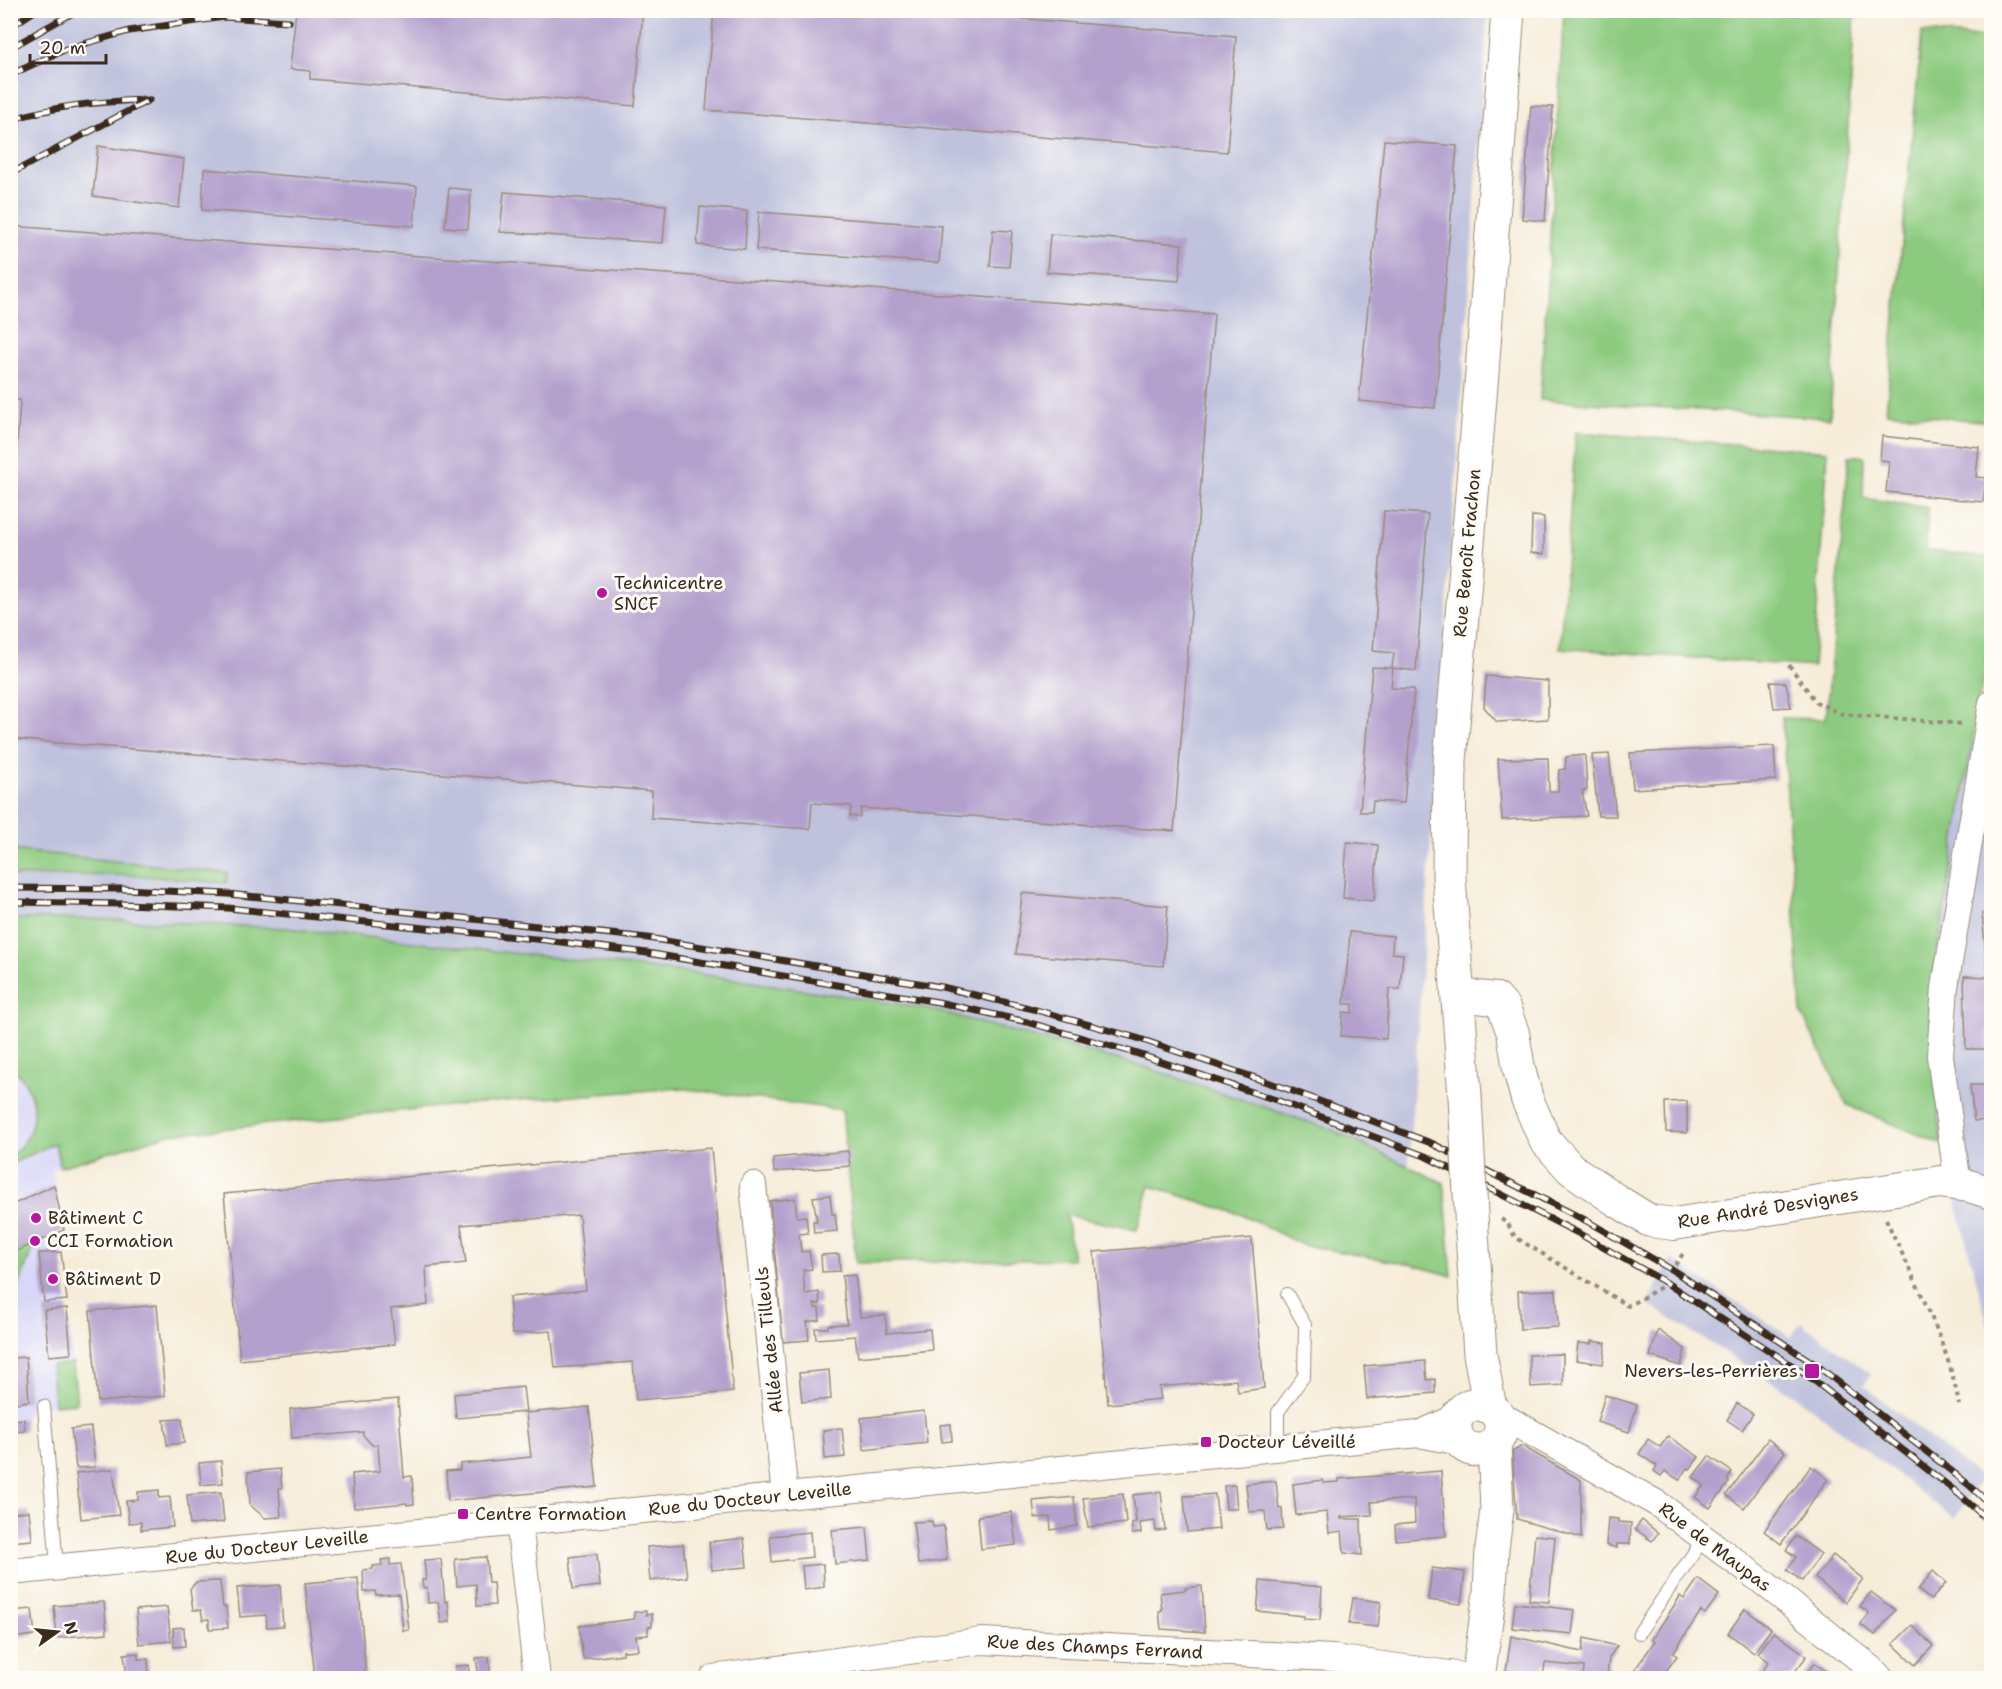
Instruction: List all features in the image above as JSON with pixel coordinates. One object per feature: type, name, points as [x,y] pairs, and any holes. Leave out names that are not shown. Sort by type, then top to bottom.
[{"type":"main road","name":"Rue Benoît Frachon","points":[[1479,1427],[1480,1354],[1449,877],[1450,761],[1508,10]]},
{"type":"main road","points":[[1478,1678],[1490,1592],[1492,1549],[1479,1427]]},
{"type":"street","points":[[1958,1184],[1940,1056],[1945,987],[1990,715]]},
{"type":"street","name":"Rue André Desvignes","points":[[1458,995],[1497,999],[1504,1008],[1510,1024],[1527,1099],[1545,1140],[1571,1169],[1650,1221],[1674,1224],[1940,1182],[1992,1193]]},
{"type":"street","name":"Allée des Tilleuls","points":[[753,1185],[785,1496]]},
{"type":"street","name":"Rue du Docteur Leveille","points":[[10,1572],[1479,1427]]},
{"type":"street","name":"Rue de Maupas","points":[[1479,1427],[1536,1433],[1658,1504],[1763,1582],[1880,1678]]},
{"type":"street","points":[[519,1522],[537,1678]]},
{"type":"street","name":"Rue des Champs Ferrand","points":[[713,1678],[981,1641],[1333,1658],[1478,1678]]},
{"type":"lane","points":[[1278,1448],[1278,1412],[1304,1376],[1305,1325],[1287,1294]]},
{"type":"lane","points":[[44,1406],[57,1567]]},
{"type":"lane","points":[[1639,1633],[1704,1538]]},
{"type":"path","points":[[1789,665],[1815,702],[1842,714],[1990,715]]},
{"type":"path","points":[[1874,1191],[1942,1344],[1956,1384],[1959,1404]]},
{"type":"path","points":[[1515,1237],[1628,1306],[1661,1287]]},
{"type":"path","points":[[1675,1265],[1686,1250]]},
{"type":"shaded area","points":[[10,11],[1488,11],[1406,1202],[1070,1082],[11,980]]},
{"type":"shaded area","points":[[1992,739],[1991,1337],[1941,1144],[1929,1000],[1973,740]]},
{"type":"shaded area","name":"CCI Formation","points":[[11,1053],[55,1142],[60,1167],[53,1169],[77,1403],[30,1407],[24,1419],[12,1421],[13,1435],[11,1435]]},
{"type":"shaded area","points":[[1671,1259],[1790,1337],[1801,1323],[1871,1374],[1863,1385],[1982,1479],[1954,1519],[1800,1399],[1647,1304]]},
{"type":"green space","points":[[1564,11],[1855,11],[1830,418],[1540,400]]},
{"type":"green space","points":[[1922,32],[1991,38],[1991,422],[1886,412]]},
{"type":"green space","points":[[1576,432],[1828,451],[1813,667],[1560,648]]},
{"type":"green space","points":[[1849,456],[1864,456],[1863,498],[1928,508],[1925,550],[1991,558],[1991,629],[1929,1000],[1941,1144],[1847,1105],[1801,1012],[1782,718],[1826,719]]},
{"type":"green space","points":[[11,850],[227,873],[226,883],[133,875],[11,876]]},
{"type":"green space","points":[[11,919],[97,919],[286,928],[692,973],[925,1008],[1145,1067],[1332,1130],[1444,1183],[1452,1276],[1413,1265],[1302,1245],[1245,1216],[1150,1186],[1137,1230],[1066,1215],[1073,1259],[856,1263],[842,1110],[679,1088],[468,1104],[170,1134],[60,1167],[55,1143],[11,1164],[11,1154],[28,1136],[33,1112],[32,1099],[27,1087],[21,1077],[11,1068]]},
{"type":"green space","points":[[35,1243],[17,1290],[11,1294],[11,1254]]},
{"type":"green space","points":[[73,1363],[77,1403],[54,1405],[51,1366]]},
{"type":"building","points":[[296,10],[643,10],[635,106],[310,79],[310,71],[290,69]]},
{"type":"building","points":[[714,10],[916,10],[1236,36],[1227,152],[706,110]]},
{"type":"building","points":[[1531,106],[1553,107],[1545,221],[1522,219]]},
{"type":"building","points":[[1384,140],[1457,146],[1435,408],[1359,401]]},
{"type":"building","points":[[98,146],[184,159],[179,208],[93,196]]},
{"type":"building","points":[[204,169],[417,186],[414,226],[202,210]]},
{"type":"building","points":[[449,188],[471,190],[468,229],[445,227]]},
{"type":"building","points":[[504,192],[666,205],[663,243],[500,232]]},
{"type":"building","points":[[700,207],[747,211],[745,249],[697,245]]},
{"type":"building","points":[[759,212],[942,226],[939,263],[756,250]]},
{"type":"building","name":"Technicentre SNCF","points":[[10,226],[1214,314],[1174,831],[861,808],[860,817],[850,816],[851,806],[812,803],[810,829],[651,818],[652,791],[10,739],[10,446],[17,446],[20,400],[10,399]]},
{"type":"building","points":[[993,230],[1012,231],[1009,267],[990,266]]},
{"type":"building","points":[[1050,234],[1182,244],[1179,281],[1047,272]]},
{"type":"building","points":[[1882,436],[1979,447],[1976,477],[1986,478],[1983,502],[1886,492],[1889,461],[1880,460]]},
{"type":"building","points":[[1384,511],[1428,514],[1416,671],[1393,668],[1391,688],[1414,689],[1404,803],[1373,801],[1372,812],[1360,812],[1372,667],[1392,668],[1394,653],[1373,651]]},
{"type":"building","points":[[1532,516],[1544,517],[1544,554],[1531,553]]},
{"type":"building","points":[[1486,676],[1548,681],[1548,719],[1497,722],[1484,707]]},
{"type":"building","points":[[1770,682],[1786,683],[1791,707],[1774,708]]},
{"type":"building","points":[[1774,746],[1776,780],[1633,789],[1630,753]]},
{"type":"building","points":[[1609,754],[1616,816],[1598,816],[1592,755]]},
{"type":"building","points":[[1585,755],[1587,790],[1582,791],[1587,816],[1502,820],[1498,759],[1548,758],[1549,791],[1558,791],[1559,770],[1565,769],[1566,757]]},
{"type":"building","points":[[1347,842],[1378,845],[1374,901],[1343,898]]},
{"type":"building","points":[[1022,893],[1168,906],[1163,966],[1016,954]]},
{"type":"building","points":[[1982,914],[1992,914],[1992,977],[1988,977]]},
{"type":"building","points":[[1350,932],[1393,936],[1392,953],[1403,954],[1400,989],[1389,989],[1386,1039],[1341,1036],[1343,1012],[1352,1013],[1353,1004],[1344,1004]]},
{"type":"building","points":[[1964,976],[1988,977],[1987,1049],[1966,1049]]},
{"type":"building","points":[[1970,1085],[1992,1085],[1992,1120],[1974,1121]]},
{"type":"building","points":[[1687,1101],[1687,1133],[1666,1132],[1665,1102]]},
{"type":"building","points":[[711,1148],[733,1392],[636,1400],[633,1362],[555,1368],[551,1331],[512,1334],[509,1297],[586,1290],[579,1215],[461,1225],[466,1263],[426,1267],[428,1305],[391,1309],[395,1344],[240,1360],[224,1194]]},
{"type":"building","points":[[848,1151],[850,1166],[774,1172],[773,1158]]},
{"type":"building","name":"Bâtiment C","points":[[54,1185],[64,1230],[10,1254],[10,1206]]},
{"type":"building","points":[[830,1195],[837,1231],[814,1233],[813,1221],[817,1221],[813,1197]]},
{"type":"building","points":[[795,1198],[797,1217],[806,1216],[808,1233],[799,1234],[801,1252],[809,1251],[812,1269],[803,1270],[805,1294],[819,1292],[820,1304],[814,1304],[815,1308],[819,1308],[820,1320],[807,1322],[809,1340],[783,1342],[770,1201]]},
{"type":"building","points":[[1252,1238],[1264,1388],[1238,1392],[1236,1380],[1159,1387],[1161,1399],[1108,1404],[1094,1252]]},
{"type":"building","name":"Bâtiment D","points":[[61,1252],[67,1300],[44,1302],[39,1253]]},
{"type":"building","points":[[839,1254],[840,1271],[822,1272],[821,1255]]},
{"type":"building","points":[[855,1275],[860,1317],[885,1315],[887,1333],[930,1329],[932,1350],[858,1357],[855,1336],[816,1339],[815,1328],[847,1324],[842,1276]]},
{"type":"building","points":[[1556,1290],[1558,1327],[1520,1329],[1518,1291]]},
{"type":"building","points":[[157,1305],[165,1396],[98,1402],[90,1311]]},
{"type":"building","points":[[67,1308],[71,1354],[49,1356],[44,1310]]},
{"type":"building","points":[[1658,1330],[1685,1349],[1681,1366],[1650,1356]]},
{"type":"building","points":[[1591,1341],[1606,1343],[1603,1364],[1576,1360],[1578,1343],[1591,1344]]},
{"type":"building","points":[[1563,1354],[1563,1385],[1531,1387],[1529,1355]]},
{"type":"building","points":[[26,1357],[29,1401],[10,1404],[10,1358]]},
{"type":"building","points":[[1425,1361],[1427,1380],[1435,1379],[1435,1393],[1367,1399],[1364,1366]]},
{"type":"building","points":[[829,1370],[831,1399],[802,1402],[799,1373]]},
{"type":"building","points":[[523,1387],[526,1412],[456,1418],[454,1394]]},
{"type":"building","points":[[1605,1395],[1637,1405],[1629,1432],[1597,1422]]},
{"type":"building","points":[[398,1399],[404,1477],[412,1476],[414,1504],[354,1508],[352,1474],[380,1471],[378,1445],[372,1445],[363,1432],[292,1438],[290,1409]]},
{"type":"building","points":[[1737,1403],[1753,1414],[1742,1430],[1727,1420]]},
{"type":"building","points":[[589,1407],[597,1487],[448,1501],[446,1471],[460,1470],[460,1464],[531,1457],[526,1413]]},
{"type":"building","points":[[924,1411],[927,1443],[864,1450],[861,1418]]},
{"type":"building","points":[[24,1419],[25,1431],[13,1432],[12,1420]]},
{"type":"building","points":[[182,1419],[184,1443],[167,1445],[164,1420]]},
{"type":"building","points":[[951,1424],[952,1441],[942,1442],[940,1425]]},
{"type":"building","points":[[91,1427],[95,1467],[76,1468],[71,1429]]},
{"type":"building","points":[[842,1428],[845,1457],[825,1459],[823,1430]]},
{"type":"building","points":[[1668,1436],[1699,1457],[1690,1469],[1687,1468],[1679,1480],[1665,1471],[1661,1476],[1654,1471],[1657,1466],[1639,1454],[1648,1439],[1660,1447]]},
{"type":"building","points":[[1768,1439],[1785,1452],[1744,1508],[1726,1495]]},
{"type":"building","points":[[1522,1446],[1581,1480],[1581,1538],[1517,1519],[1512,1452]]},
{"type":"building","points":[[1709,1456],[1732,1472],[1727,1480],[1729,1482],[1710,1508],[1695,1497],[1704,1485],[1693,1477]]},
{"type":"building","points":[[221,1461],[223,1483],[201,1485],[199,1463]]},
{"type":"building","points":[[1811,1466],[1828,1479],[1781,1544],[1764,1531]]},
{"type":"building","points":[[113,1469],[119,1515],[81,1519],[76,1473]]},
{"type":"building","points":[[280,1469],[281,1517],[265,1518],[250,1505],[248,1472]]},
{"type":"building","points":[[1441,1471],[1446,1536],[1396,1540],[1395,1525],[1415,1523],[1414,1499],[1371,1502],[1372,1515],[1341,1517],[1341,1519],[1361,1519],[1362,1555],[1344,1553],[1342,1531],[1329,1533],[1327,1512],[1296,1515],[1293,1484],[1323,1480],[1323,1483],[1339,1482],[1339,1479]]},
{"type":"building","points":[[1276,1481],[1279,1509],[1282,1508],[1283,1529],[1267,1530],[1265,1511],[1249,1512],[1246,1484]]},
{"type":"building","points":[[1235,1485],[1237,1509],[1226,1509],[1224,1486]]},
{"type":"building","points":[[159,1490],[159,1498],[170,1497],[173,1527],[141,1530],[141,1522],[129,1523],[126,1501],[138,1500],[138,1492]]},
{"type":"building","points":[[221,1492],[224,1522],[190,1525],[187,1495]]},
{"type":"building","points":[[1161,1492],[1165,1530],[1156,1531],[1155,1521],[1140,1523],[1141,1533],[1132,1534],[1132,1523],[1136,1522],[1133,1495]]},
{"type":"building","points":[[1123,1494],[1126,1523],[1088,1527],[1083,1498]]},
{"type":"building","points":[[1215,1494],[1219,1529],[1187,1532],[1184,1496]]},
{"type":"building","points":[[1074,1497],[1077,1526],[1051,1530],[1050,1517],[1035,1518],[1033,1501]]},
{"type":"building","points":[[29,1511],[32,1540],[10,1542],[10,1513]]},
{"type":"building","points":[[1012,1512],[1016,1545],[981,1549],[978,1516]]},
{"type":"building","points":[[1608,1518],[1631,1523],[1630,1544],[1617,1544],[1617,1548],[1606,1545]]},
{"type":"building","points":[[1642,1520],[1658,1533],[1652,1541],[1635,1529]]},
{"type":"building","points":[[932,1521],[933,1527],[944,1526],[947,1560],[918,1564],[913,1522]]},
{"type":"building","points":[[867,1527],[870,1560],[835,1564],[832,1530]]},
{"type":"building","points":[[810,1532],[812,1557],[772,1562],[770,1536]]},
{"type":"building","points":[[1535,1535],[1555,1537],[1549,1602],[1529,1600]]},
{"type":"building","points":[[1796,1536],[1821,1554],[1802,1581],[1787,1570],[1796,1557],[1786,1550]]},
{"type":"building","points":[[744,1538],[747,1567],[712,1570],[709,1542]]},
{"type":"building","points":[[683,1544],[687,1577],[650,1581],[647,1547]]},
{"type":"building","points":[[597,1554],[600,1586],[573,1589],[570,1557]]},
{"type":"building","points":[[1833,1555],[1863,1579],[1846,1602],[1815,1578]]},
{"type":"building","points":[[486,1557],[488,1583],[493,1583],[495,1605],[477,1606],[476,1584],[457,1586],[455,1559]]},
{"type":"building","points":[[390,1559],[390,1565],[401,1564],[409,1630],[403,1631],[399,1594],[376,1595],[375,1591],[364,1592],[363,1570],[373,1569],[373,1566],[382,1565],[381,1560]]},
{"type":"building","points":[[441,1559],[445,1602],[448,1601],[450,1622],[441,1623],[438,1602],[428,1603],[427,1587],[423,1588],[422,1580],[426,1580],[424,1560]]},
{"type":"building","points":[[823,1564],[824,1587],[804,1590],[802,1566]]},
{"type":"building","points":[[1432,1568],[1465,1572],[1461,1604],[1428,1600]]},
{"type":"building","points":[[1933,1571],[1946,1583],[1931,1600],[1918,1590]]},
{"type":"building","points":[[358,1578],[366,1678],[315,1678],[305,1583]]},
{"type":"building","points":[[1698,1579],[1719,1595],[1705,1614],[1701,1611],[1673,1653],[1677,1656],[1661,1678],[1629,1678],[1655,1641],[1652,1639],[1680,1596],[1684,1599]]},
{"type":"building","points":[[220,1581],[228,1628],[209,1629],[209,1619],[203,1620],[201,1610],[193,1610],[190,1589],[196,1582]]},
{"type":"building","points":[[1260,1581],[1322,1587],[1320,1620],[1257,1611]]},
{"type":"building","points":[[280,1585],[283,1626],[267,1627],[266,1615],[240,1617],[237,1588]]},
{"type":"building","points":[[1202,1586],[1205,1632],[1161,1629],[1160,1593]]},
{"type":"building","points":[[1871,1592],[1895,1610],[1875,1635],[1860,1624],[1869,1613],[1860,1606]]},
{"type":"building","points":[[1353,1598],[1381,1602],[1378,1627],[1349,1624]]},
{"type":"building","points":[[104,1602],[107,1633],[57,1638],[54,1606]]},
{"type":"building","points":[[1515,1603],[1575,1610],[1572,1634],[1512,1628]]},
{"type":"building","points":[[167,1607],[171,1641],[139,1644],[136,1610]]},
{"type":"building","points":[[32,1609],[35,1635],[10,1638],[10,1611]]},
{"type":"building","points":[[1745,1609],[1771,1629],[1754,1653],[1728,1633]]},
{"type":"building","points":[[646,1611],[646,1615],[652,1614],[652,1626],[648,1627],[648,1635],[636,1636],[638,1650],[583,1659],[579,1626],[634,1619],[634,1612]]},
{"type":"building","points":[[1912,1625],[1933,1646],[1915,1665],[1893,1644]]},
{"type":"building","points":[[184,1627],[185,1646],[174,1647],[173,1628]]},
{"type":"building","points":[[1774,1632],[1807,1656],[1790,1678],[1762,1678],[1759,1676],[1769,1662],[1758,1653]]},
{"type":"building","points":[[1511,1636],[1582,1652],[1584,1638],[1617,1646],[1609,1658],[1607,1678],[1583,1678],[1584,1667],[1545,1663],[1543,1678],[1505,1678]]},
{"type":"building","points":[[138,1653],[138,1659],[148,1659],[149,1676],[127,1677],[124,1654]]},
{"type":"building","points":[[489,1657],[491,1678],[479,1678],[476,1658]]},
{"type":"building","points":[[1815,1663],[1831,1675],[1828,1678],[1802,1678]]},
{"type":"building","points":[[469,1665],[469,1673],[456,1674],[455,1666]]},
{"type":"railway","points":[[10,27],[36,10]]},
{"type":"railway","points":[[10,48],[78,10]]},
{"type":"railway","points":[[10,75],[66,49],[129,31],[224,17],[289,21]]},
{"type":"railway","points":[[10,120],[77,105],[146,100]]},
{"type":"railway","points":[[10,174],[149,100]]},
{"type":"railway","points":[[10,888],[124,889],[228,894],[648,938],[942,987],[1137,1038],[1282,1087],[1431,1143],[1585,1220],[1674,1271],[1819,1367],[1969,1485],[1992,1506]]},
{"type":"railway","points":[[10,902],[228,908],[545,940],[647,953],[938,1002],[1027,1022],[1132,1052],[1279,1101],[1425,1156],[1578,1233],[1665,1282],[1811,1378],[1960,1495],[1992,1524]]},
{"type":"place","name":"Technicentre SNCF","points":[[602,593]]},
{"type":"place","name":"Bâtiment C","points":[[36,1218]]},
{"type":"place","name":"CCI Formation","points":[[35,1241]]},
{"type":"place","name":"Bâtiment D","points":[[53,1279]]},
{"type":"place","name":"Nevers-les-Perrières","points":[[1812,1371]]},
{"type":"place","name":"Docteur Léveillé","points":[[1206,1442]]},
{"type":"place","name":"Centre Formation","points":[[463,1514]]}]
